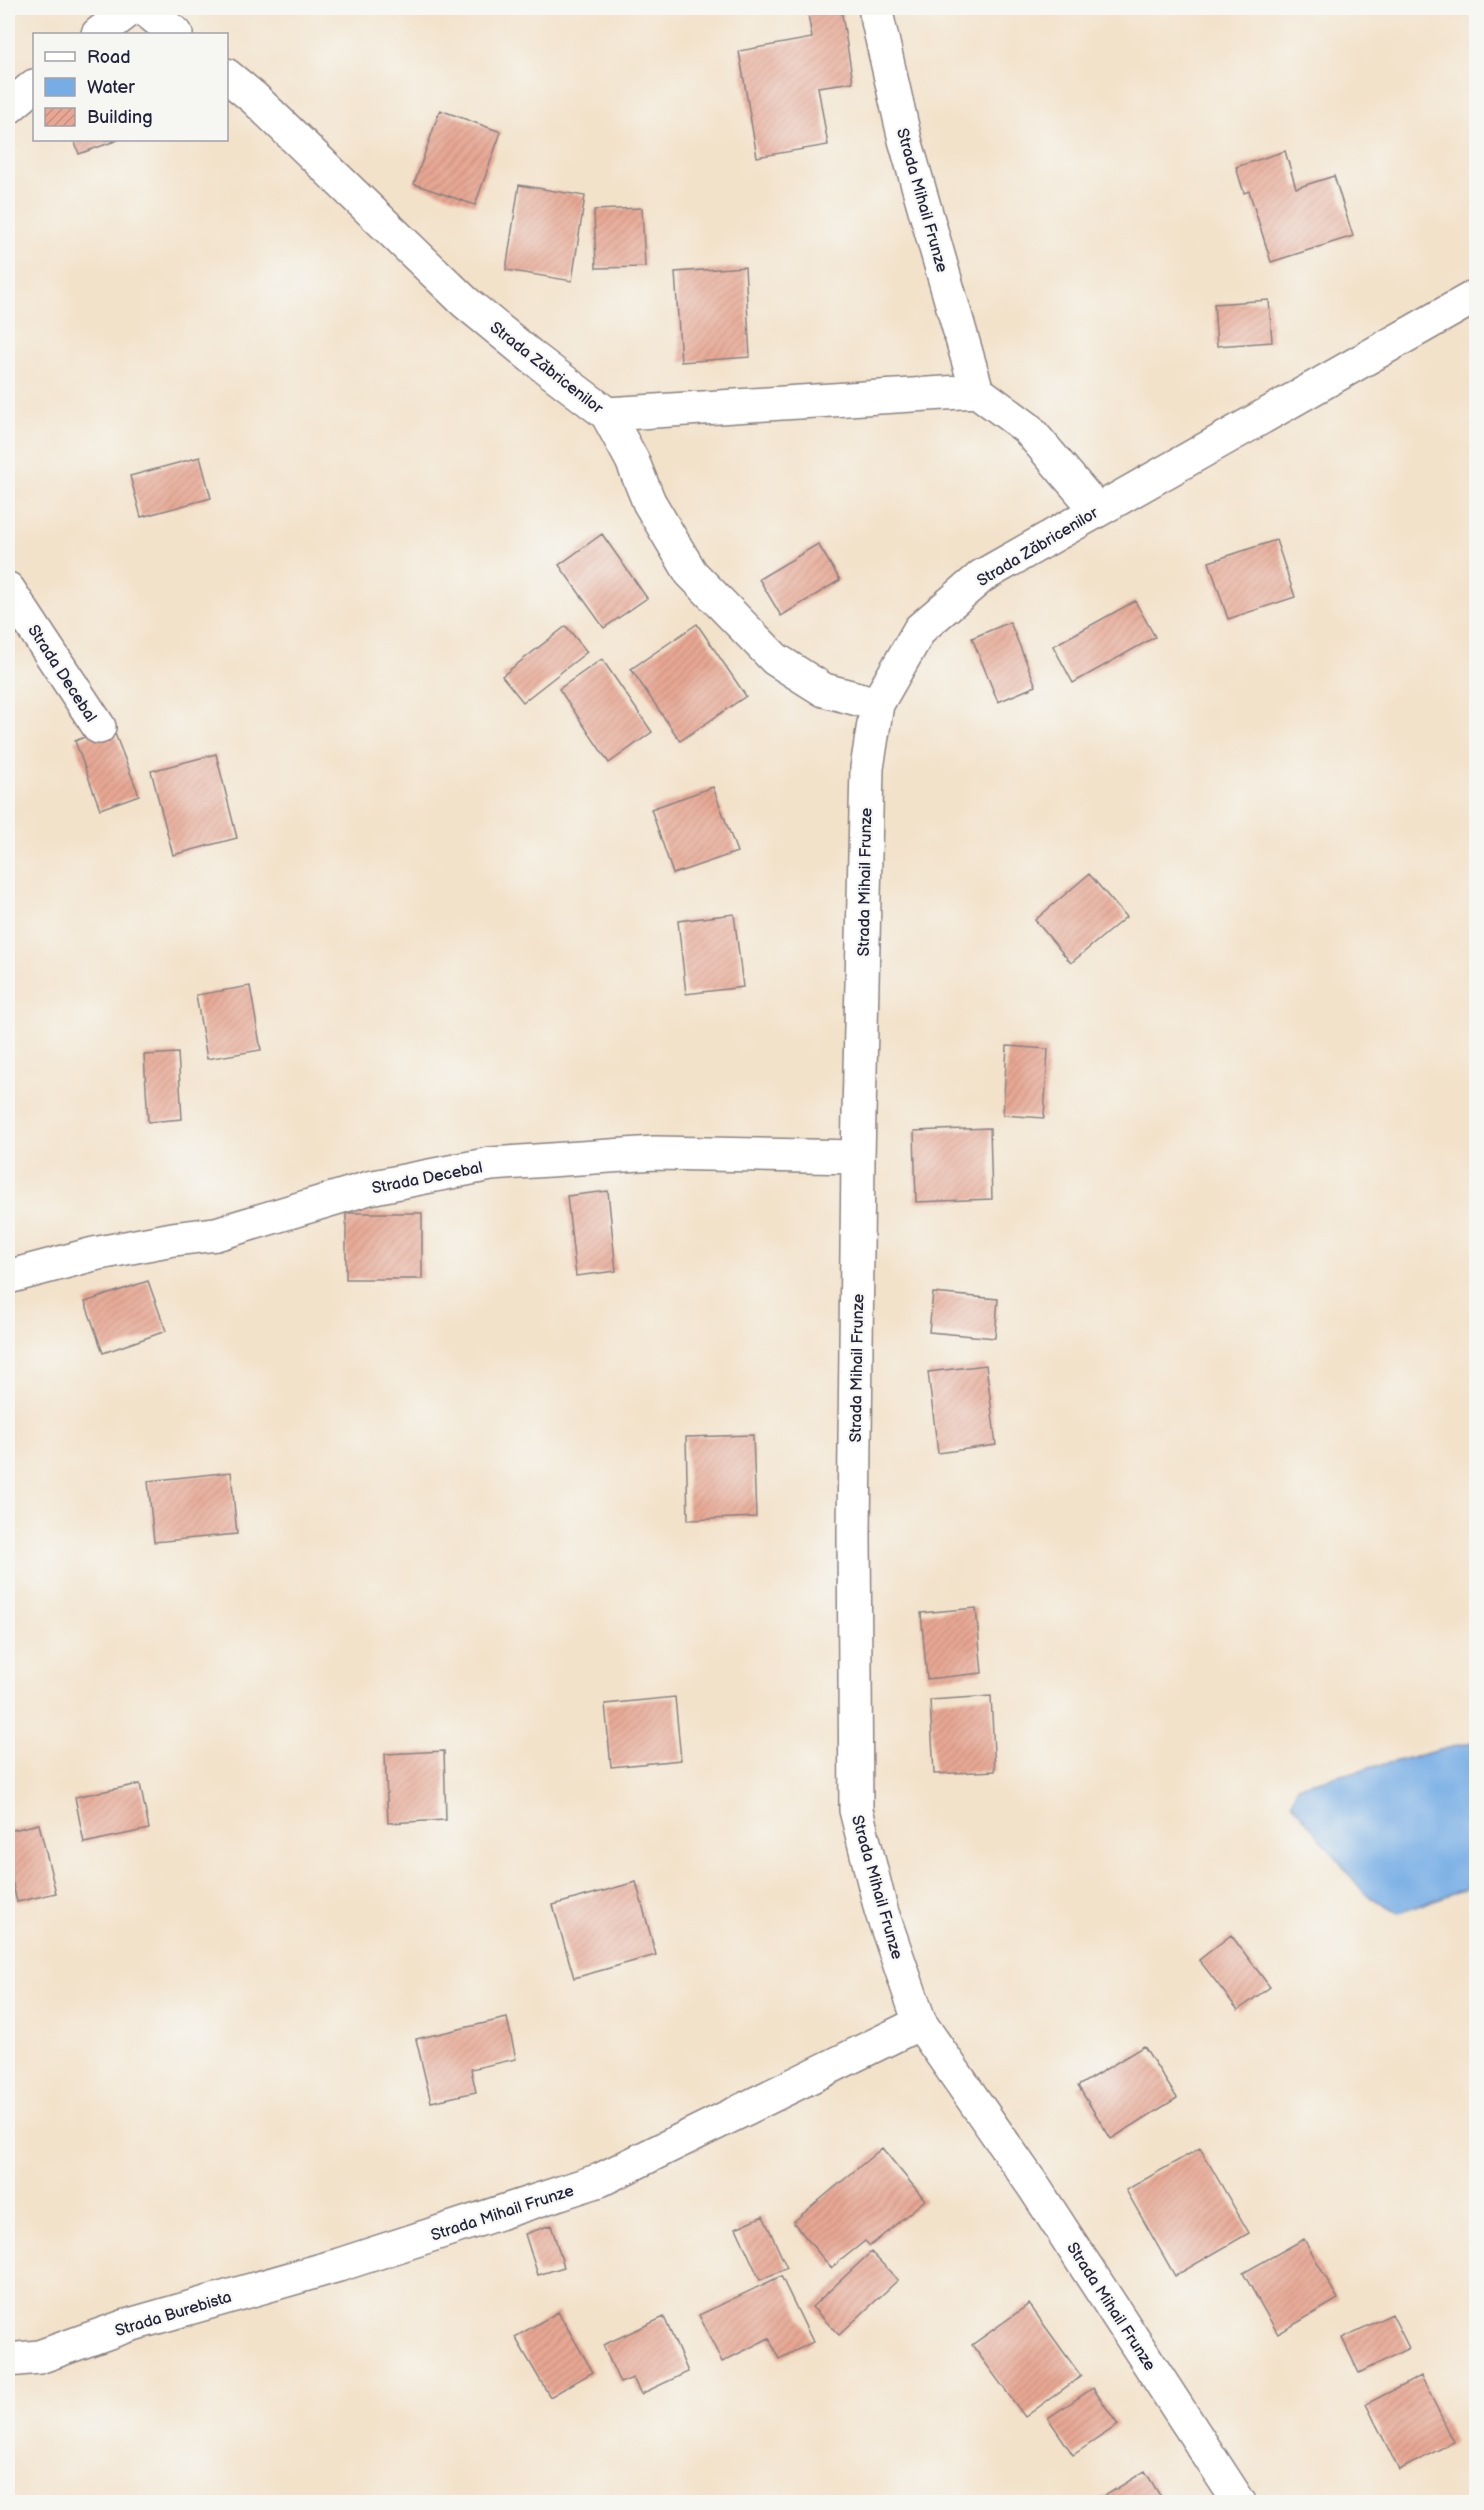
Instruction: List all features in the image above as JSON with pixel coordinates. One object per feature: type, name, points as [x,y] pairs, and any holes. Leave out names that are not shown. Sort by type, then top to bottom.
[{"type":"street","points":[[99,33],[132,8]]},
{"type":"street","points":[[143,8],[175,33]]},
{"type":"street","name":"Strada Mihail Frunze","points":[[875,8],[905,140],[977,391]]},
{"type":"street","name":"Strada Zăbricenilor","points":[[228,77],[254,98],[465,302],[607,414],[632,460],[649,502],[691,573],[775,659],[824,690],[877,704],[920,629],[982,576],[1476,296]]},
{"type":"street","points":[[8,108],[33,87]]},
{"type":"street","points":[[607,414],[977,391],[1027,428],[1097,510]]},
{"type":"street","name":"Strada Decebal","points":[[8,589],[99,727]]},
{"type":"street","name":"Strada Mihail Frunze","points":[[877,704],[867,768],[858,1157],[854,1535],[856,1810],[881,1910],[920,2023],[1034,2187],[1239,2502]]},
{"type":"street","name":"Strada Decebal","points":[[8,1277],[94,1254],[173,1239],[216,1234],[369,1188],[491,1164],[655,1153],[858,1157]]},
{"type":"street","name":"Strada Mihail Frunze","points":[[339,2265],[600,2180],[920,2023]]},
{"type":"street","name":"Strada Burebista","points":[[8,2360],[39,2357],[126,2326],[339,2265]]},
{"type":"water","points":[[1476,1741],[1476,1885],[1399,1913],[1365,1894],[1292,1803],[1297,1786]]},
{"type":"building","points":[[807,8],[841,8],[853,82],[818,87],[828,145],[757,157],[739,51],[812,38]]},
{"type":"building","points":[[440,110],[501,132],[475,205],[414,184]]},
{"type":"building","points":[[74,141],[115,141],[79,154]]},
{"type":"building","points":[[1285,151],[1296,188],[1334,176],[1353,236],[1271,262],[1249,191],[1244,193],[1236,167]]},
{"type":"building","points":[[519,185],[585,196],[572,281],[506,270]]},
{"type":"building","points":[[642,208],[645,267],[596,268],[594,210]]},
{"type":"building","points":[[745,267],[750,357],[681,362],[675,272]]},
{"type":"building","points":[[1269,300],[1272,342],[1217,346],[1214,304]]},
{"type":"building","points":[[200,457],[211,498],[141,517],[130,476]]},
{"type":"building","points":[[602,534],[647,598],[604,628],[559,565]]},
{"type":"building","points":[[1276,540],[1295,597],[1228,619],[1209,562]]},
{"type":"building","points":[[818,544],[840,580],[781,616],[759,579]]},
{"type":"building","points":[[1135,601],[1155,637],[1073,683],[1053,646]]},
{"type":"building","points":[[1010,622],[1036,686],[998,702],[972,638]]},
{"type":"building","points":[[697,624],[746,696],[680,741],[631,669]]},
{"type":"building","points":[[566,626],[587,652],[523,702],[502,676]]},
{"type":"building","points":[[602,659],[652,732],[609,763],[559,689]]},
{"type":"building","points":[[112,726],[139,795],[100,809],[75,741]]},
{"type":"building","points":[[216,754],[237,838],[173,855],[151,771]]},
{"type":"building","points":[[713,787],[737,852],[673,874],[651,809]]},
{"type":"building","points":[[1089,874],[1126,917],[1071,963],[1035,920]]},
{"type":"building","points":[[734,914],[743,987],[686,994],[678,921]]},
{"type":"building","points":[[250,986],[261,1050],[207,1059],[196,995]]},
{"type":"building","points":[[1007,1046],[1048,1049],[1044,1118],[1003,1115]]},
{"type":"building","points":[[178,1053],[182,1119],[148,1122],[144,1055]]},
{"type":"building","points":[[990,1128],[992,1199],[916,1202],[914,1131]]},
{"type":"building","points":[[608,1191],[616,1271],[576,1276],[567,1196]]},
{"type":"building","points":[[346,1213],[422,1213],[422,1279],[346,1279]]},
{"type":"building","points":[[148,1281],[166,1331],[103,1353],[85,1302]]},
{"type":"building","points":[[933,1293],[998,1299],[995,1338],[929,1332]]},
{"type":"building","points":[[986,1365],[996,1445],[938,1453],[928,1372]]},
{"type":"building","points":[[753,1435],[756,1517],[688,1520],[686,1437]]},
{"type":"building","points":[[231,1472],[237,1534],[154,1542],[148,1481]]},
{"type":"building","points":[[976,1608],[982,1673],[927,1679],[921,1613]]},
{"type":"building","points":[[991,1696],[995,1771],[934,1774],[930,1700]]},
{"type":"building","points":[[675,1697],[681,1760],[611,1767],[605,1704]]},
{"type":"building","points":[[444,1751],[446,1820],[388,1823],[385,1754]]},
{"type":"building","points":[[140,1784],[149,1829],[84,1843],[75,1797]]},
{"type":"building","points":[[39,1824],[56,1893],[17,1902],[8,1864],[8,1831]]},
{"type":"building","points":[[636,1882],[656,1955],[574,1978],[553,1905]]},
{"type":"building","points":[[1231,1935],[1270,1987],[1238,2010],[1199,1960]]},
{"type":"building","points":[[507,2018],[516,2059],[471,2069],[476,2092],[431,2102],[416,2039]]},
{"type":"building","points":[[1144,2046],[1177,2098],[1111,2139],[1078,2086]]},
{"type":"building","points":[[882,2148],[925,2200],[870,2246],[865,2241],[831,2268],[793,2222]]},
{"type":"building","points":[[1200,2148],[1249,2233],[1175,2276],[1126,2190]]},
{"type":"building","points":[[763,2216],[787,2268],[760,2280],[736,2228]]},
{"type":"building","points":[[551,2225],[564,2267],[538,2275],[525,2234]]},
{"type":"building","points":[[1304,2239],[1338,2299],[1278,2334],[1243,2273]]},
{"type":"building","points":[[871,2252],[898,2280],[839,2335],[812,2307]]},
{"type":"building","points":[[781,2276],[813,2342],[779,2359],[769,2338],[722,2362],[699,2315]]},
{"type":"building","points":[[1029,2304],[1081,2376],[1025,2417],[972,2345]]},
{"type":"building","points":[[558,2312],[593,2372],[550,2397],[515,2337]]},
{"type":"building","points":[[1392,2314],[1409,2348],[1359,2373],[1342,2338]]},
{"type":"building","points":[[664,2317],[688,2372],[641,2394],[633,2378],[620,2383],[603,2345]]},
{"type":"building","points":[[1421,2376],[1454,2442],[1399,2470],[1366,2404]]},
{"type":"building","points":[[1093,2388],[1118,2425],[1073,2455],[1048,2418]]},
{"type":"building","points":[[1145,2471],[1164,2502],[1095,2502]]}]
